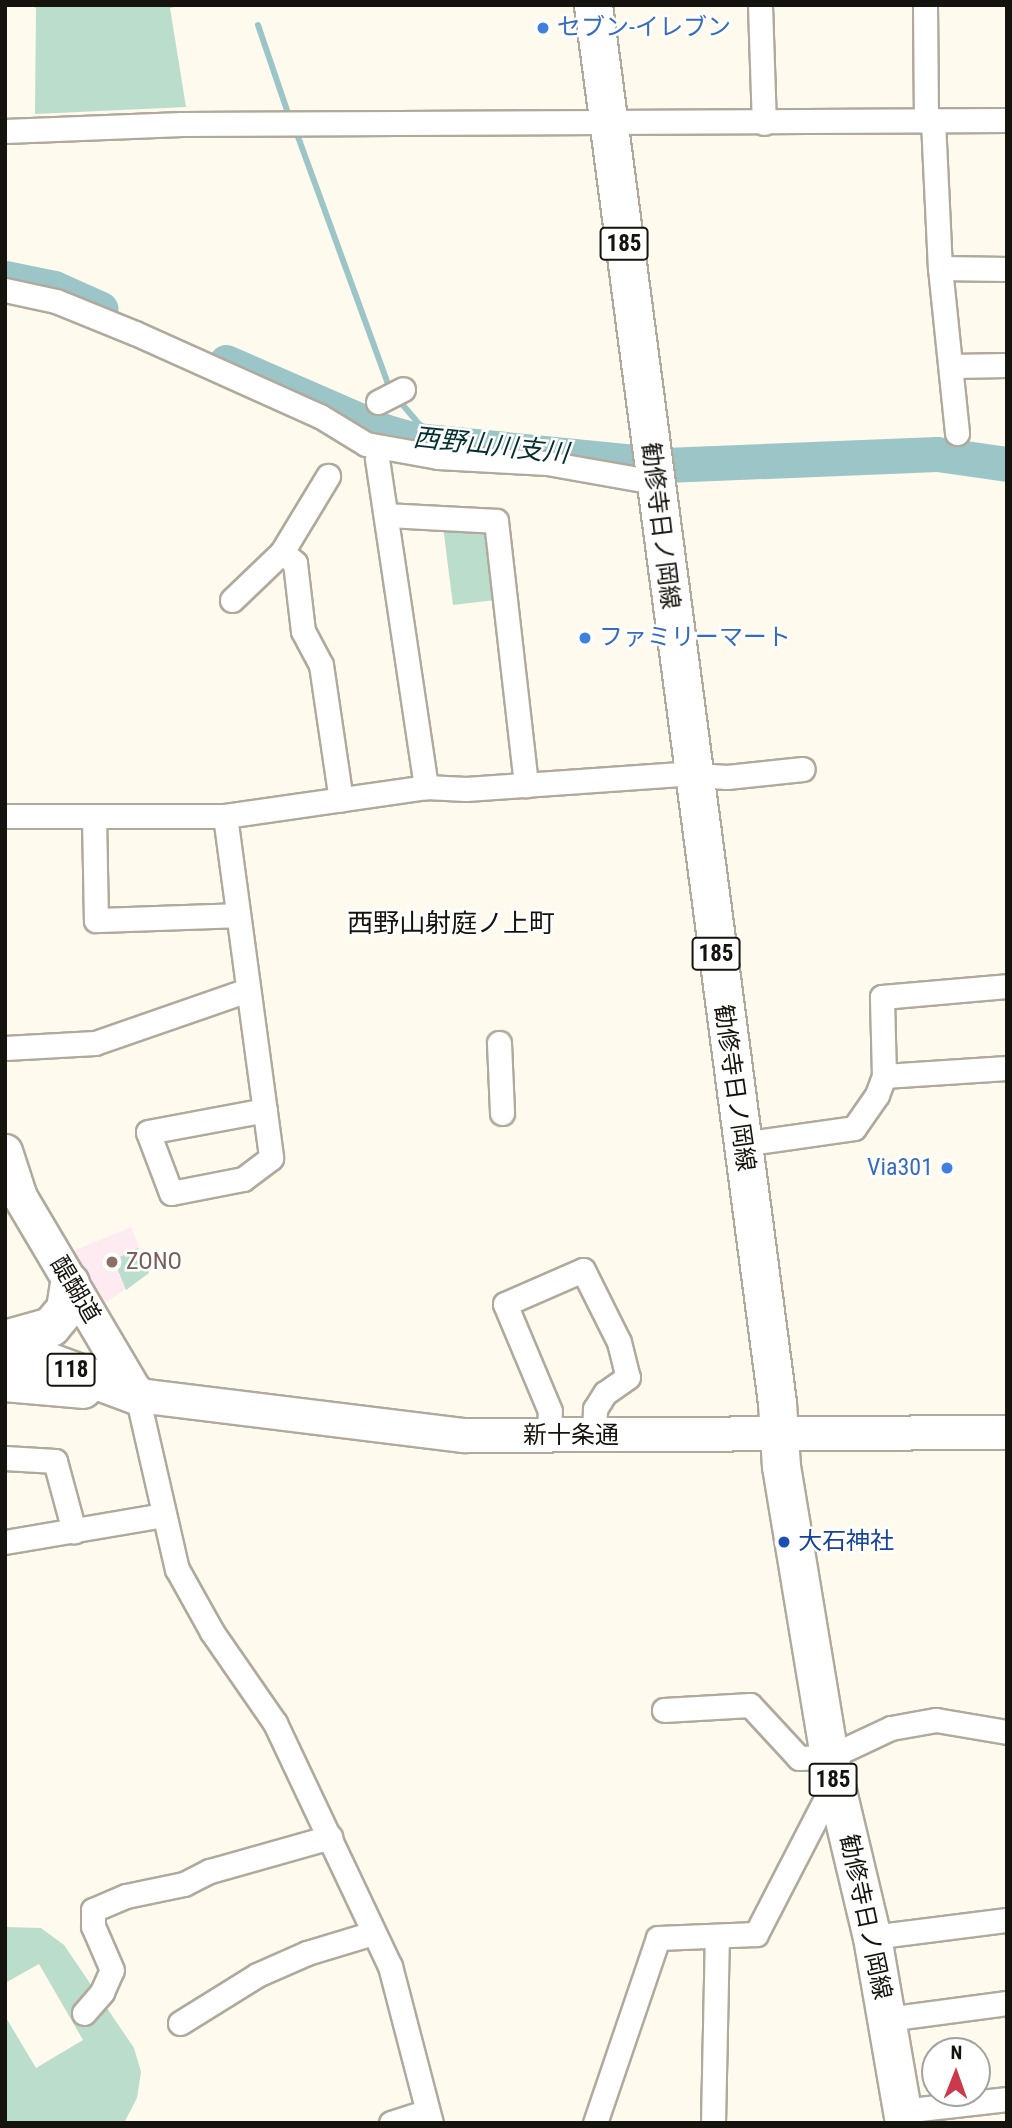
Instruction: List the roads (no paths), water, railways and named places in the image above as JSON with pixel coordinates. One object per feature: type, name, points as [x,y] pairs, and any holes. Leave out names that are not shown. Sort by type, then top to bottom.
[{"type":"highway","points":[[5,1340],[51,1327],[66,1309],[70,1283]]},
{"type":"highway","name":"118","points":[[5,1346],[137,1395]]},
{"type":"highway","name":"118","points":[[5,1382],[137,1395]]},
{"type":"main road","name":"勧修寺日ノ岡線","points":[[593,5],[780,1435],[832,1770],[872,1937],[903,2117]]},
{"type":"main road","name":"醍醐道","points":[[5,1151],[12,1196],[70,1283],[137,1395]]},
{"type":"main road","name":"新十条通","points":[[137,1395],[464,1435],[1007,1432]]},
{"type":"street","points":[[760,5],[764,123]]},
{"type":"street","points":[[925,5],[940,268],[957,433]]},
{"type":"street","points":[[5,131],[182,124],[1007,120]]},
{"type":"street","points":[[940,268],[1007,269]]},
{"type":"street","points":[[5,290],[56,301],[135,333],[320,416],[366,444],[438,457],[653,469]]},
{"type":"street","points":[[951,366],[1007,365]]},
{"type":"street","points":[[378,402],[403,389]]},
{"type":"street","points":[[377,459],[426,788]]},
{"type":"street","points":[[232,600],[282,552],[328,475]]},
{"type":"street","points":[[386,515],[496,521],[526,785]]},
{"type":"street","points":[[282,552],[295,563],[303,631],[321,665],[341,800]]},
{"type":"street","points":[[5,816],[225,816],[426,788],[526,785],[680,774],[693,777],[803,769]]},
{"type":"street","points":[[225,816],[248,990],[265,1111],[271,1158],[243,1179],[171,1192],[148,1132],[265,1111]]},
{"type":"street","points":[[94,817],[96,920],[238,915]]},
{"type":"street","points":[[742,1144],[854,1128],[877,1095],[884,1076],[882,997],[1007,986]]},
{"type":"street","points":[[5,1048],[95,1044],[248,990]]},
{"type":"street","points":[[499,1043],[502,1113]]},
{"type":"street","points":[[884,1076],[1007,1068]]},
{"type":"street","points":[[549,1435],[550,1411],[505,1304],[583,1270],[619,1342],[628,1377],[605,1393],[595,1409],[594,1436]]},
{"type":"street","points":[[137,1395],[177,1569],[212,1632],[275,1723],[390,1966],[428,2118],[391,2123]]},
{"type":"street","points":[[5,1458],[55,1461],[74,1531]]},
{"type":"street","points":[[5,1542],[163,1515]]},
{"type":"street","points":[[664,1710],[750,1705],[799,1758],[832,1770]]},
{"type":"street","points":[[595,2123],[658,1938],[718,1939],[756,1934],[832,1770],[891,1728],[936,1720],[1007,1732]]},
{"type":"street","points":[[84,2013],[102,1992],[112,1970],[93,1926],[93,1910],[126,1896],[184,1884],[210,1871],[330,1837]]},
{"type":"street","points":[[872,1937],[1007,1920]]},
{"type":"street","points":[[180,2023],[257,1975],[307,1953],[373,1933]]},
{"type":"street","points":[[713,2123],[718,1939]]},
{"type":"street","points":[[887,2019],[1007,2003]]},
{"type":"street","points":[[903,2117],[1007,2099]]},
{"type":"waterway","points":[[258,25],[290,119]]},
{"type":"waterway","points":[[297,134],[390,390],[419,424],[448,443]]},
{"type":"waterway","name":"西野山川支川","points":[[5,278],[54,288],[101,309]]},
{"type":"waterway","name":"西野山川支川","points":[[226,362],[384,431],[415,440],[665,465],[937,454],[1007,464]]},
{"type":"place","name":"セブン-イレブン","points":[[543,28]]},
{"type":"place","name":"ファミリーマート","points":[[585,638]]},
{"type":"place","name":"Via301","points":[[947,1168]]},
{"type":"place","name":"ZONO","points":[[112,1262]]},
{"type":"place","name":"大石神社","points":[[784,1542]]},
{"type":"district","name":"西野山射庭ノ上町","points":[[451,924]]}]
